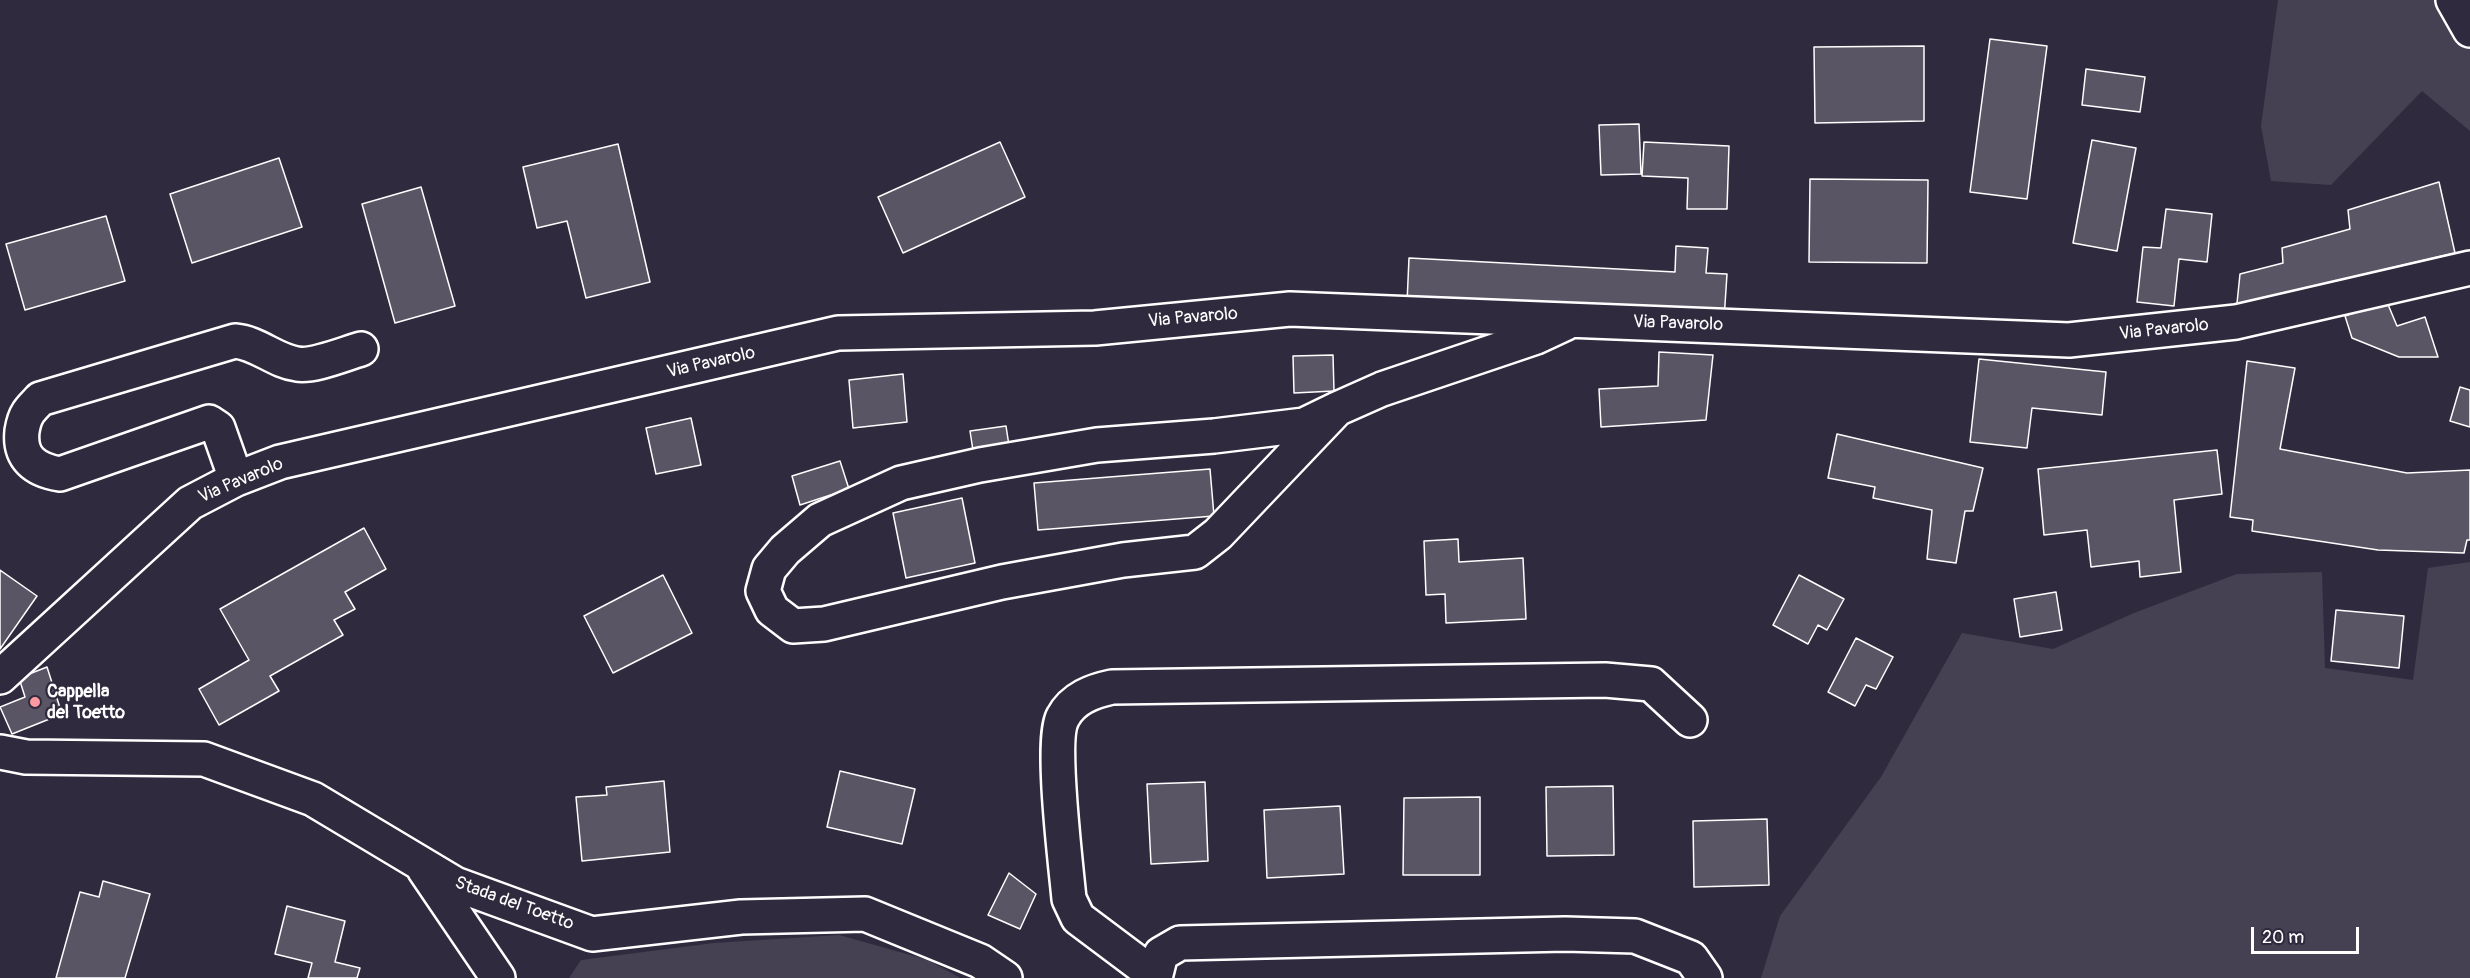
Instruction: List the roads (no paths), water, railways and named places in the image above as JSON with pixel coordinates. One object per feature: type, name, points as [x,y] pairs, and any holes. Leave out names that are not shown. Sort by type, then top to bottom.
[{"type":"street","points":[[2453,0],[2470,30]]},
{"type":"street","name":"Via Pavarolo","points":[[0,677],[190,503],[236,478],[280,462],[838,333],[1095,328],[1290,309],[2069,340],[2236,322],[2470,268]]},
{"type":"street","points":[[1337,409],[1218,534],[1196,552],[1123,560],[1002,582],[824,624],[793,626],[772,610],[763,591],[769,569],[785,550],[820,520],[901,483],[980,465],[1097,445],[1214,436],[1304,425],[1337,409],[1382,389],[1536,337],[1573,320]]},
{"type":"street","points":[[236,478],[218,428],[209,422],[60,474],[39,468],[31,461],[20,443],[23,423],[27,414],[40,399],[236,341],[246,342],[297,364],[307,364],[361,349]]},
{"type":"street","points":[[1690,720],[1651,684],[1605,680],[1112,687],[1093,692],[1076,702],[1062,718],[1057,749],[1069,899],[1078,918],[1155,977],[1161,954],[1180,943],[1565,934],[1635,936],[1691,958],[1705,978]]},
{"type":"street","name":"Stada del Toetto","points":[[0,752],[26,757],[204,759],[313,799],[454,884],[592,934],[741,917],[865,914],[980,961],[1005,978]]},
{"type":"street","points":[[420,863],[498,978]]},
{"type":"place","name":"Cappella del Toetto","points":[[35,702]]}]
